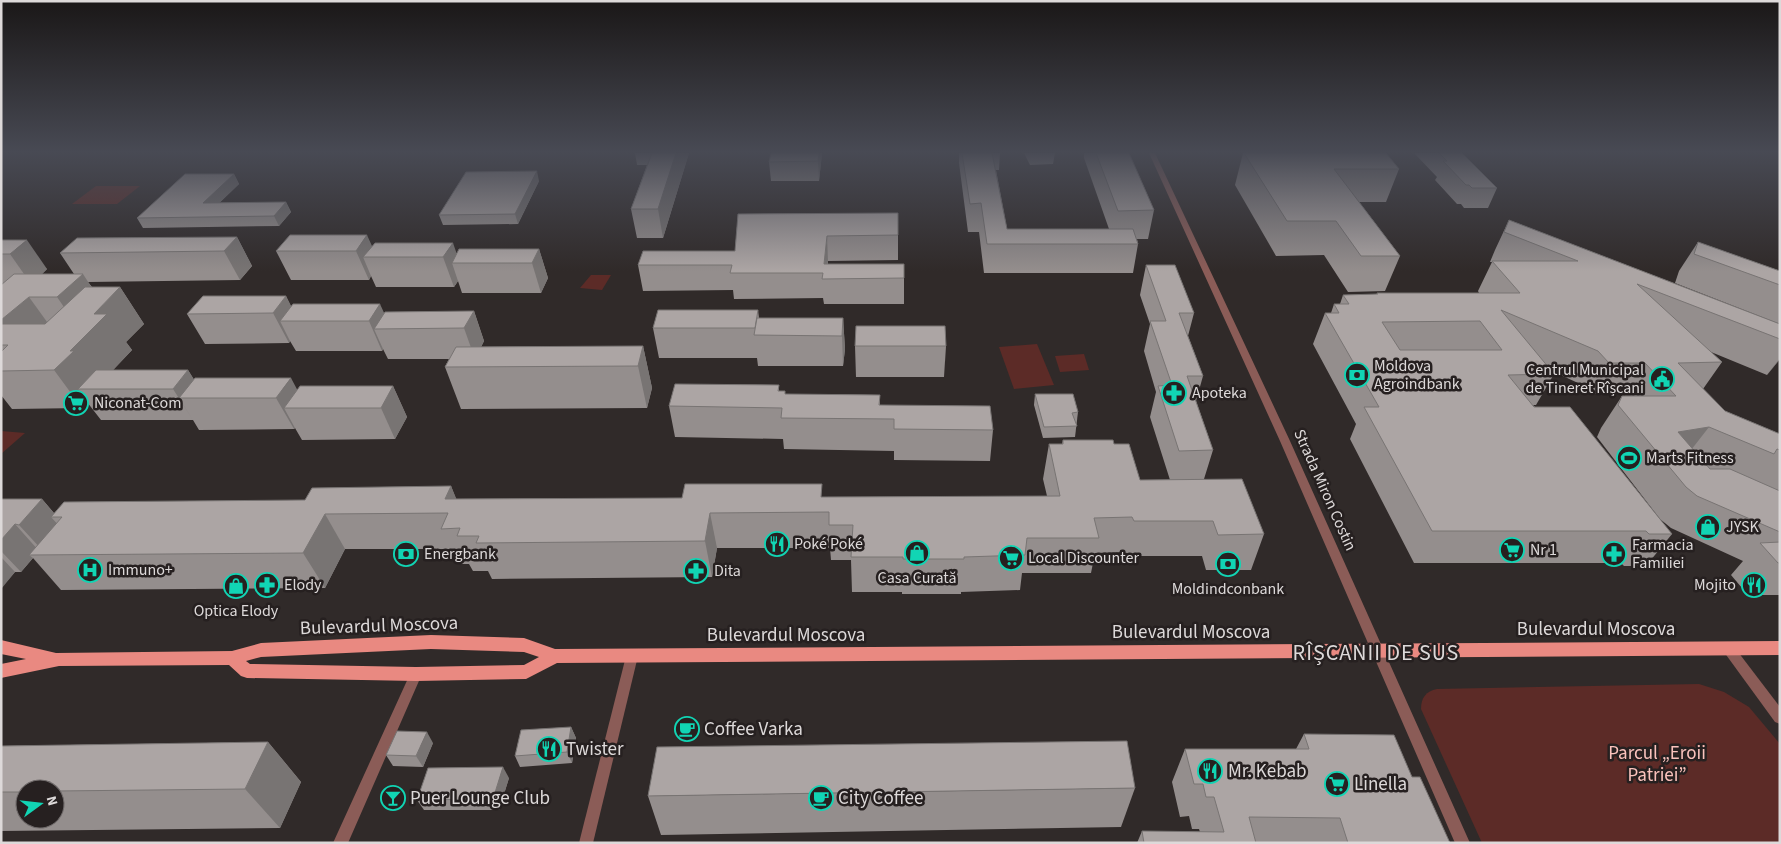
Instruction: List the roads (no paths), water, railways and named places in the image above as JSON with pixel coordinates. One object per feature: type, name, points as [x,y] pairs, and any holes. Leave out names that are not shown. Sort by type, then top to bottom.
[{"type":"main road","name":"Bulevardul Moscova","points":[[1,648],[59,659],[232,658],[261,650],[431,642],[524,645],[555,656],[1780,648]]},
{"type":"main road","name":"Bulevardul Moscova","points":[[232,658],[247,671],[416,674],[526,672],[555,656]]},
{"type":"main road","name":"Bulevardul Moscova","points":[[1,671],[59,659]]},
{"type":"street","name":"Strada Miron Costin","points":[[1170,192],[1237,336],[1463,843]]},
{"type":"street","points":[[1728,648],[1780,718]]},
{"type":"street","points":[[586,843],[632,656]]},
{"type":"street","points":[[340,843],[416,674]]},
{"type":"place","name":"Moldova Agroindbank","points":[[1357,375]]},
{"type":"place","name":"Centrul Municipal de Tineret Rîșcani","points":[[1662,379]]},
{"type":"place","name":"Apoteka","points":[[1174,393]]},
{"type":"place","name":"Niconat-Com","points":[[76,403]]},
{"type":"place","name":"Marts Fitness","points":[[1629,458]]},
{"type":"place","name":"JYSK","points":[[1708,527]]},
{"type":"place","name":"Poké Poké","points":[[777,544]]},
{"type":"place","name":"Nr 1","points":[[1512,550]]},
{"type":"place","name":"Casa Curată","points":[[917,553]]},
{"type":"place","name":"Energbank","points":[[406,554]]},
{"type":"place","name":"Farmacia Familiei","points":[[1614,554]]},
{"type":"place","name":"Local Discounter","points":[[1011,558]]},
{"type":"place","name":"Moldindconbank","points":[[1228,564]]},
{"type":"place","name":"Immuno+","points":[[90,570]]},
{"type":"place","name":"Dita","points":[[696,571]]},
{"type":"place","name":"Elody","points":[[267,585]]},
{"type":"place","name":"Mojito","points":[[1754,585]]},
{"type":"place","name":"Optica Elody","points":[[236,586]]},
{"type":"place","name":"Coffee Varka","points":[[687,729]]},
{"type":"place","name":"Twister","points":[[549,749]]},
{"type":"place","name":"Mr. Kebab","points":[[1210,771]]},
{"type":"place","name":"Linella","points":[[1337,784]]},
{"type":"place","name":"Puer Lounge Club","points":[[393,798]]},
{"type":"place","name":"City Coffee","points":[[821,798]]},
{"type":"district","name":"RÎȘCANII DE SUS","points":[[1376,653]]},
{"type":"park label","name":"Parcul „Eroii Patriei”","points":[[1657,764]]}]
